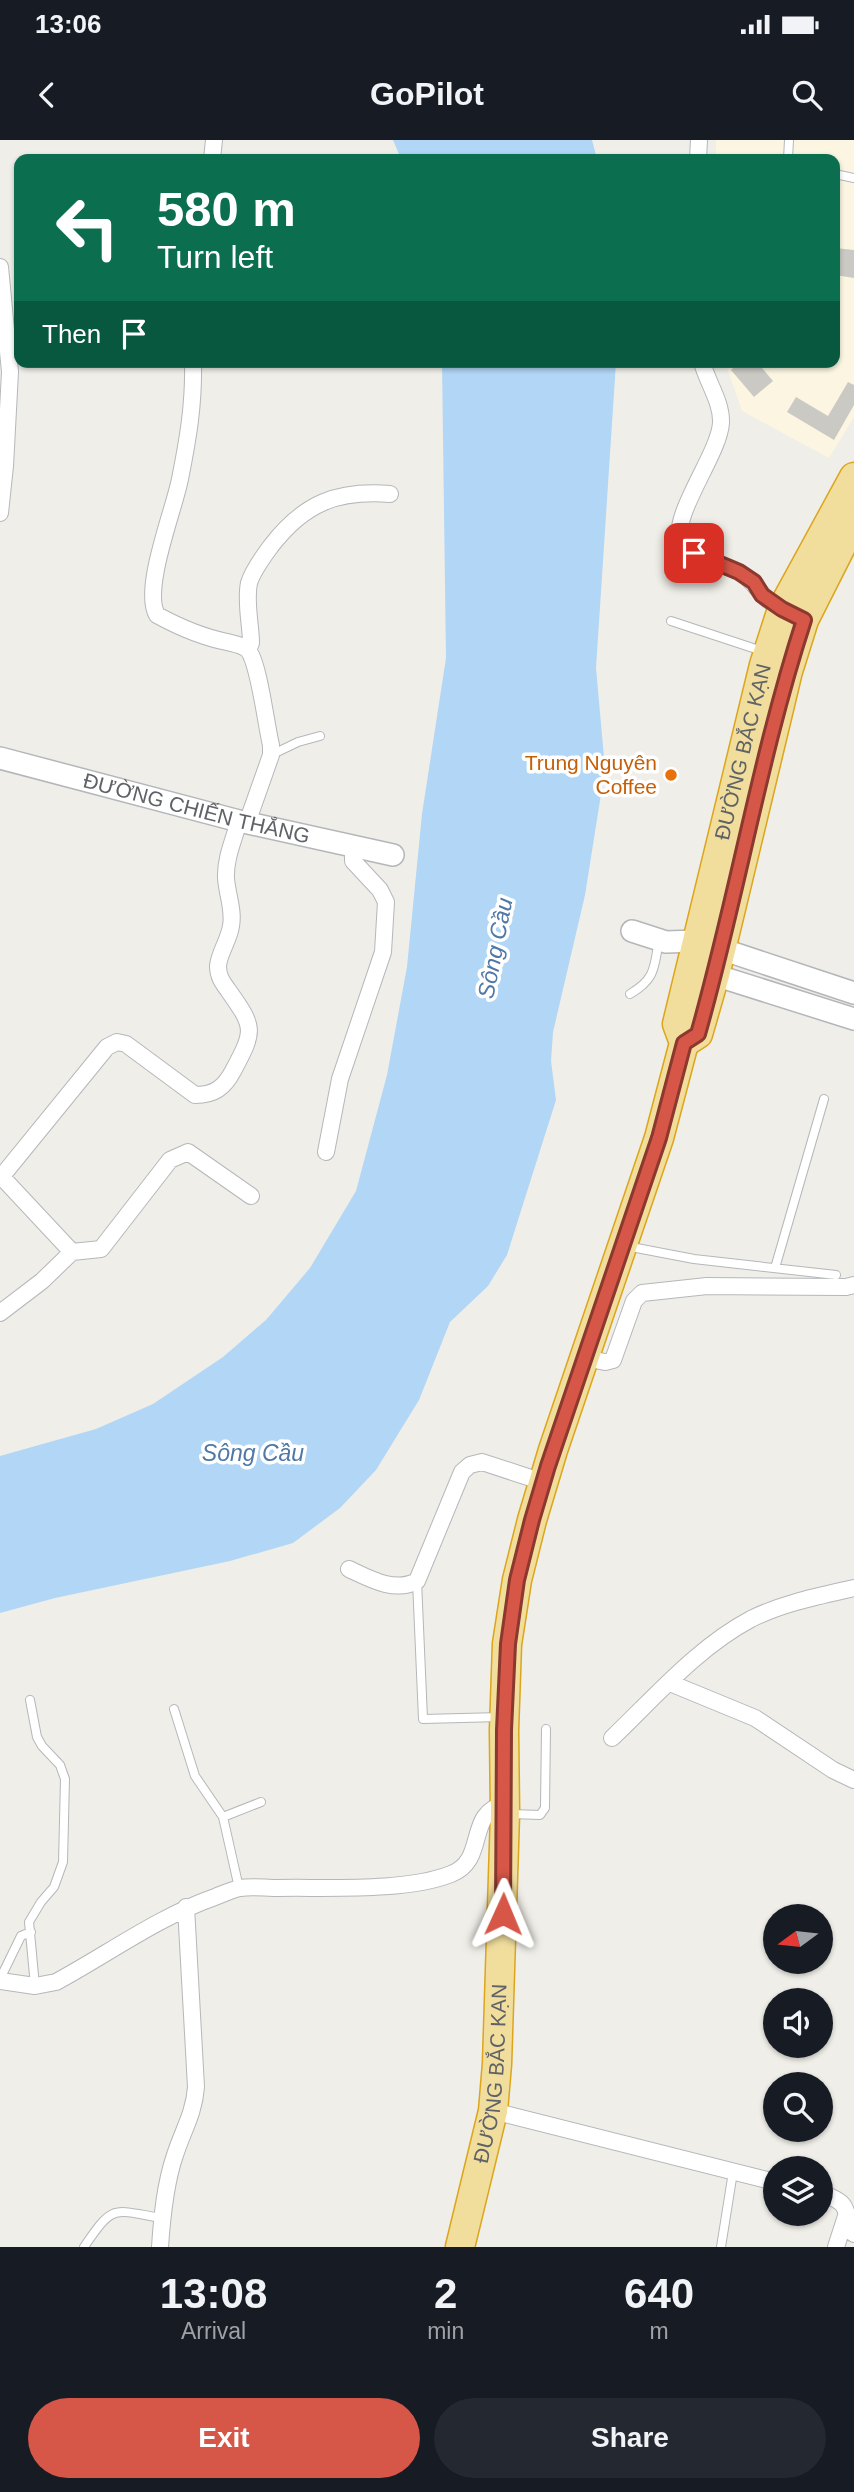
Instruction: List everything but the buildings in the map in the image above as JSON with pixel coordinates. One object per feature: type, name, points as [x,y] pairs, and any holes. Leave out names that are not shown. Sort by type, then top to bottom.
[{"type":"highway","name":"ĐƯỜNG BẮC KẠN","points":[[460,2247],[493,2111],[497,2064],[505,1809],[504,1717],[508,1644],[517,1580],[543,1482],[659,1138],[684,1043],[677,1024],[705,958],[788,671],[793,614],[854,477]]},
{"type":"highway","name":"ĐƯỜNG BẮC KẠN","points":[[705,958],[768,653],[854,521]]},
{"type":"main road","name":"ĐƯỜNG CHIẾN THẮNG","points":[[0,758],[243,822],[393,855]]},
{"type":"main road","points":[[632,930],[854,1019]]},
{"type":"main road","points":[[705,958],[854,993]]},
{"type":"street","points":[[0,267],[10,372],[0,513]]},
{"type":"street","points":[[72,1252],[3,1182],[107,1047],[117,1042],[126,1044],[195,1095],[209,1095],[220,1089],[229,1079],[246,1047],[250,1032],[247,1018],[220,978],[218,965],[231,926],[232,908],[226,877],[227,861],[271,755],[258,678],[248,650],[240,645],[177,626],[157,615],[152,601],[158,560],[186,446],[194,399],[192,368]]},
{"type":"street","points":[[704,368],[721,413],[721,427],[678,531],[683,545],[694,553],[739,572],[754,582],[762,595],[793,614]]},
{"type":"street","points":[[248,650],[251,643],[248,592],[250,581],[260,560],[282,533],[305,512],[336,496],[359,492],[390,494]]},
{"type":"street","points":[[326,1152],[340,1079],[383,952],[386,902],[380,890],[353,861],[353,846]]},
{"type":"street","points":[[0,1313],[43,1281],[72,1252],[102,1249],[170,1160],[188,1152],[251,1196]]},
{"type":"street","points":[[585,1358],[605,1362],[613,1360],[634,1301],[642,1293],[707,1286],[854,1285]]},
{"type":"street","points":[[349,1569],[377,1582],[397,1586],[408,1586],[417,1581],[462,1472],[470,1465],[482,1462],[543,1482]]},
{"type":"street","points":[[612,1738],[714,1643],[750,1620],[778,1607],[854,1588]]},
{"type":"street","points":[[670,1683],[755,1718],[833,1770],[854,1780]]},
{"type":"street","points":[[0,1980],[35,1986],[56,1982],[186,1907],[239,1888],[396,1885],[450,1875],[463,1869],[471,1860],[485,1814],[494,1807],[505,1809]]},
{"type":"street","points":[[160,2247],[162,2218],[175,2153],[195,2106],[186,1907]]},
{"type":"street","points":[[493,2111],[763,2179]]},
{"type":"street","points":[[833,2197],[848,2209],[854,2234]]},
{"type":"street","points":[[836,2247],[848,2209]]},
{"type":"lane","points":[[671,621],[768,653]]},
{"type":"lane","points":[[271,755],[298,742],[320,736]]},
{"type":"lane","points":[[630,993],[644,986],[652,975],[663,941]]},
{"type":"lane","points":[[775,1268],[824,1099]]},
{"type":"lane","points":[[623,1245],[694,1259],[836,1275]]},
{"type":"lane","points":[[417,1581],[423,1719],[504,1717]]},
{"type":"lane","points":[[30,1700],[37,1737],[60,1765],[65,1779],[63,1862],[54,1887],[29,1922],[35,1986]]},
{"type":"lane","points":[[174,1709],[195,1776],[223,1817],[239,1888]]},
{"type":"lane","points":[[505,1809],[540,1815],[545,1808],[546,1729]]},
{"type":"lane","points":[[223,1817],[261,1802]]},
{"type":"lane","points":[[0,1980],[21,1936],[31,1932]]},
{"type":"lane","points":[[721,2247],[733,2172]]},
{"type":"lane","points":[[84,2247],[104,2218],[111,2214],[119,2212],[162,2218]]},
{"type":"shaded area","points":[[716,140],[854,140],[854,417],[829,458],[742,411],[727,368],[840,368],[840,154],[716,154]]},
{"type":"water","points":[[393,140],[592,140],[596,154],[399,154]]},
{"type":"water","name":"Sông Cầu","points":[[442,368],[616,368],[596,668],[605,769],[585,895],[553,1032],[551,1061],[556,1100],[507,1255],[488,1286],[450,1322],[419,1400],[376,1470],[340,1508],[293,1543],[230,1561],[55,1598],[0,1613],[0,1456],[96,1429],[153,1404],[223,1357],[266,1320],[310,1268],[356,1191],[387,1075],[407,967],[422,814],[446,658]]},
{"type":"place","name":"Trung Nguyên Coffee","points":[[671,775]]},
{"type":"route","points":[[503,1914],[504,1730],[508,1644],[517,1580],[548,1466],[659,1138],[684,1043],[698,1034],[715,975],[788,671],[804,620],[762,595],[754,582],[739,572],[694,553]]}]
